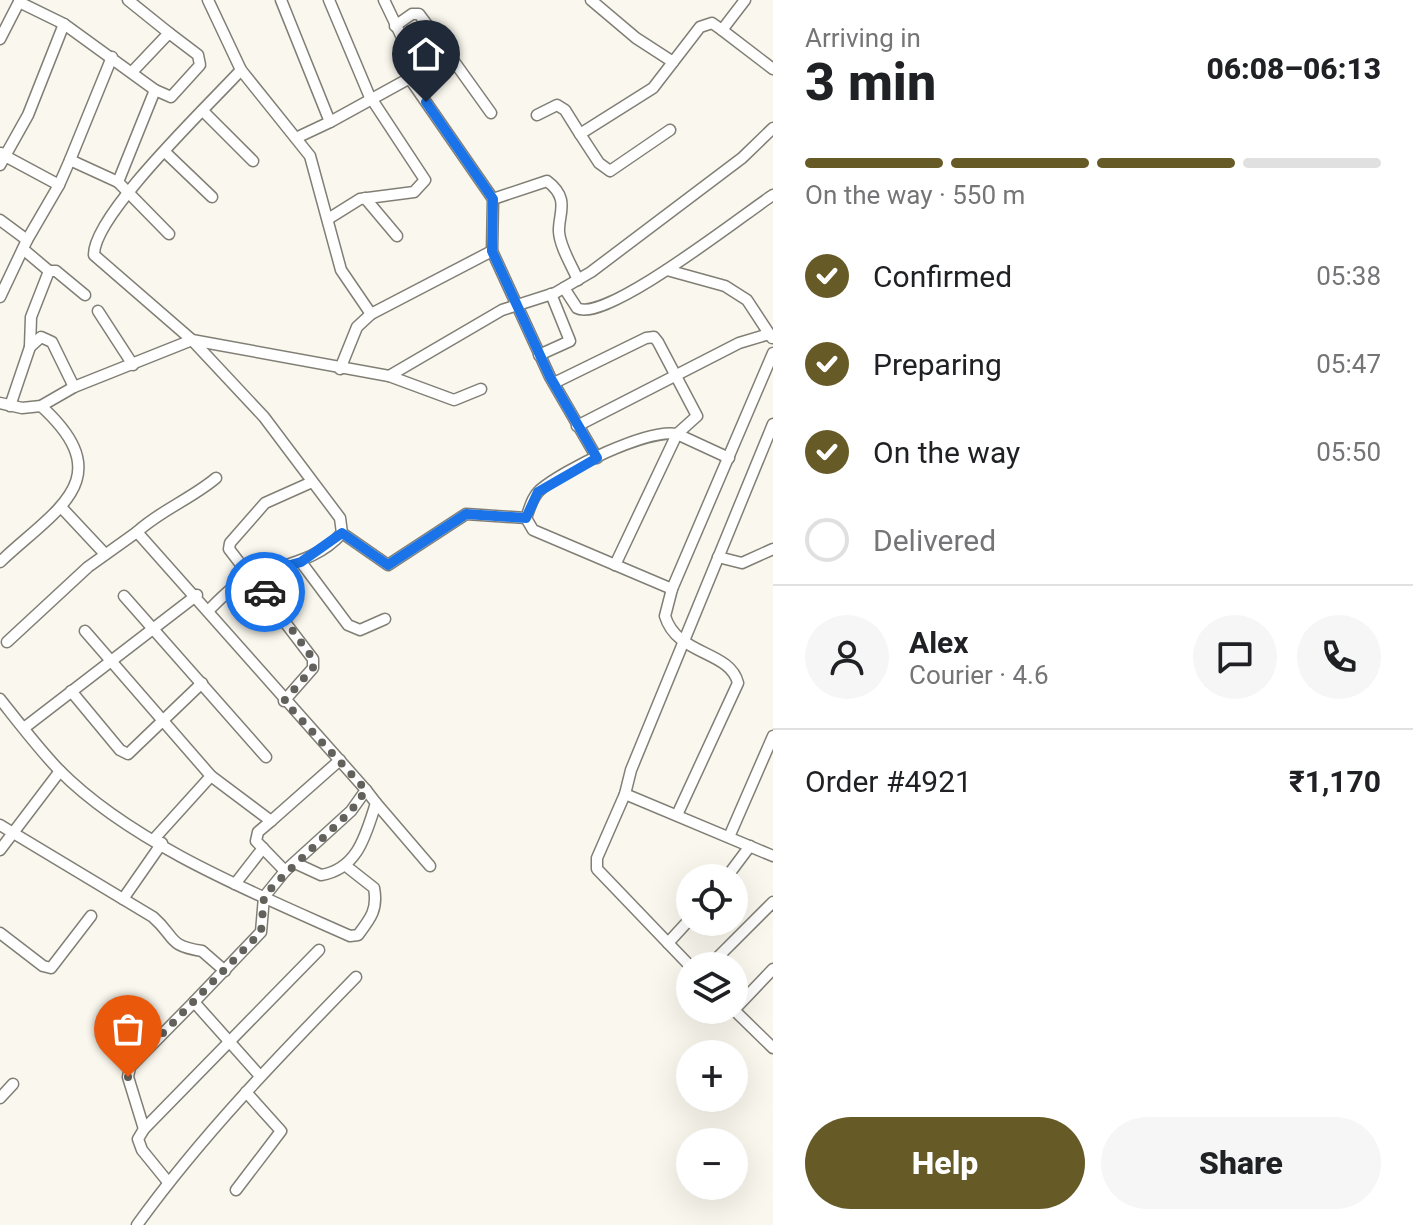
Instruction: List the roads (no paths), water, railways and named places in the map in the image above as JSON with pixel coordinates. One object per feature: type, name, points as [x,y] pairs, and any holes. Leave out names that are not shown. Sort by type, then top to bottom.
[{"type":"street","points":[[0,39],[20,1],[64,24],[155,90],[171,97],[200,65],[198,55],[128,0]]},
{"type":"street","points":[[208,0],[241,70],[310,156],[341,270],[371,314]]},
{"type":"street","points":[[281,0],[330,122]]},
{"type":"street","points":[[328,219],[365,198],[414,192],[425,180],[373,102],[329,0]]},
{"type":"street","points":[[384,0],[414,76],[493,199],[492,251],[539,355],[597,458]]},
{"type":"street","points":[[591,0],[636,38],[673,62]]},
{"type":"street","points":[[722,30],[745,0]]},
{"type":"street","points":[[395,26],[412,14],[419,14],[491,113]]},
{"type":"street","points":[[580,134],[653,88],[705,23],[722,30],[770,66],[773,50]]},
{"type":"street","points":[[59,185],[2,158],[28,115],[64,24]]},
{"type":"street","points":[[132,72],[169,33]]},
{"type":"street","points":[[296,138],[373,102],[448,53]]},
{"type":"street","points":[[0,297],[25,244],[59,185],[112,57]]},
{"type":"street","points":[[241,70],[128,192],[97,243],[94,255],[192,340],[264,417],[340,518],[342,533],[388,565],[466,514],[526,518]]},
{"type":"street","points":[[118,182],[155,90]]},
{"type":"street","points":[[537,115],[557,105],[565,110],[599,163],[610,171],[670,130]]},
{"type":"street","points":[[203,111],[253,161]]},
{"type":"street","points":[[389,376],[515,306],[551,294],[578,280],[660,223],[742,158],[773,128]]},
{"type":"street","points":[[165,152],[212,197]]},
{"type":"street","points":[[70,160],[118,182],[169,234]]},
{"type":"street","points":[[493,199],[547,181],[553,186],[563,207],[558,230],[578,280]]},
{"type":"street","points":[[564,288],[577,308],[588,312],[667,270],[773,195]]},
{"type":"street","points":[[365,198],[397,236]]},
{"type":"street","points":[[0,220],[49,271],[56,271],[85,295]]},
{"type":"street","points":[[340,369],[352,335],[371,314],[492,251]]},
{"type":"street","points":[[577,426],[749,339],[771,337],[747,300],[725,286],[667,270]]},
{"type":"street","points":[[49,271],[31,317],[30,347],[5,405],[41,406],[74,387],[192,340],[389,376],[454,400],[481,389]]},
{"type":"street","points":[[539,355],[570,341],[551,294]]},
{"type":"street","points":[[98,311],[133,365]]},
{"type":"street","points":[[30,347],[41,337],[46,338],[74,387]]},
{"type":"street","points":[[554,383],[654,337],[697,416],[677,434],[615,565]]},
{"type":"street","points":[[677,815],[738,683],[736,673],[728,665],[682,643],[665,616],[672,589],[773,353]]},
{"type":"street","points":[[0,562],[75,492],[80,476],[76,447],[59,422],[41,406]]},
{"type":"street","points":[[677,952],[597,869],[597,858],[773,424]]},
{"type":"street","points":[[526,518],[538,492],[597,458],[658,433],[677,434],[729,458]]},
{"type":"street","points":[[7,642],[105,554],[216,478]]},
{"type":"street","points":[[284,701],[313,668],[313,659],[253,576],[232,556],[230,543],[265,503],[312,482]]},
{"type":"street","points":[[61,507],[105,554]]},
{"type":"street","points":[[526,518],[533,530],[672,589]]},
{"type":"street","points":[[137,532],[197,595],[284,701],[340,760],[430,866]]},
{"type":"street","points":[[209,610],[227,592],[253,576],[301,562],[342,533]]},
{"type":"street","points":[[718,557],[742,563],[773,549]]},
{"type":"street","points":[[301,562],[348,625],[360,630],[385,619]]},
{"type":"street","points":[[24,728],[152,626],[197,595]]},
{"type":"street","points":[[124,596],[266,757]]},
{"type":"street","points":[[85,631],[211,776],[271,821]]},
{"type":"street","points":[[71,691],[125,754],[132,752],[202,683]]},
{"type":"street","points":[[0,699],[60,771],[158,841],[235,884],[350,936],[358,935],[377,903],[374,888],[346,866]]},
{"type":"street","points":[[729,837],[773,736]]},
{"type":"street","points":[[285,871],[256,836],[340,760]]},
{"type":"street","points":[[0,850],[60,771]]},
{"type":"street","points":[[123,899],[158,841],[211,776]]},
{"type":"street","points":[[144,1129],[128,1077],[130,1067],[261,932],[264,897],[285,871],[351,811],[366,790]]},
{"type":"street","points":[[625,794],[772,853]]},
{"type":"street","points":[[295,863],[321,875],[346,866],[365,840],[376,803]]},
{"type":"street","points":[[0,825],[153,917],[168,930],[173,942],[189,951],[202,951],[225,971]]},
{"type":"street","points":[[736,864],[750,846]]},
{"type":"street","points":[[235,884],[263,848]]},
{"type":"street","points":[[723,952],[773,902]]},
{"type":"street","points":[[0,933],[43,966],[51,968],[91,916]]},
{"type":"street","points":[[668,943],[676,934]]},
{"type":"street","points":[[168,1182],[142,1150],[138,1139],[144,1129],[319,950]]},
{"type":"street","points":[[748,995],[773,969]]},
{"type":"street","points":[[137,1225],[168,1182],[260,1076],[356,977]]},
{"type":"street","points":[[194,1002],[260,1076]]},
{"type":"street","points":[[748,1022],[771,1042]]},
{"type":"street","points":[[0,1098],[13,1084]]},
{"type":"street","points":[[236,1190],[281,1131],[279,1125],[246,1092]]}]
